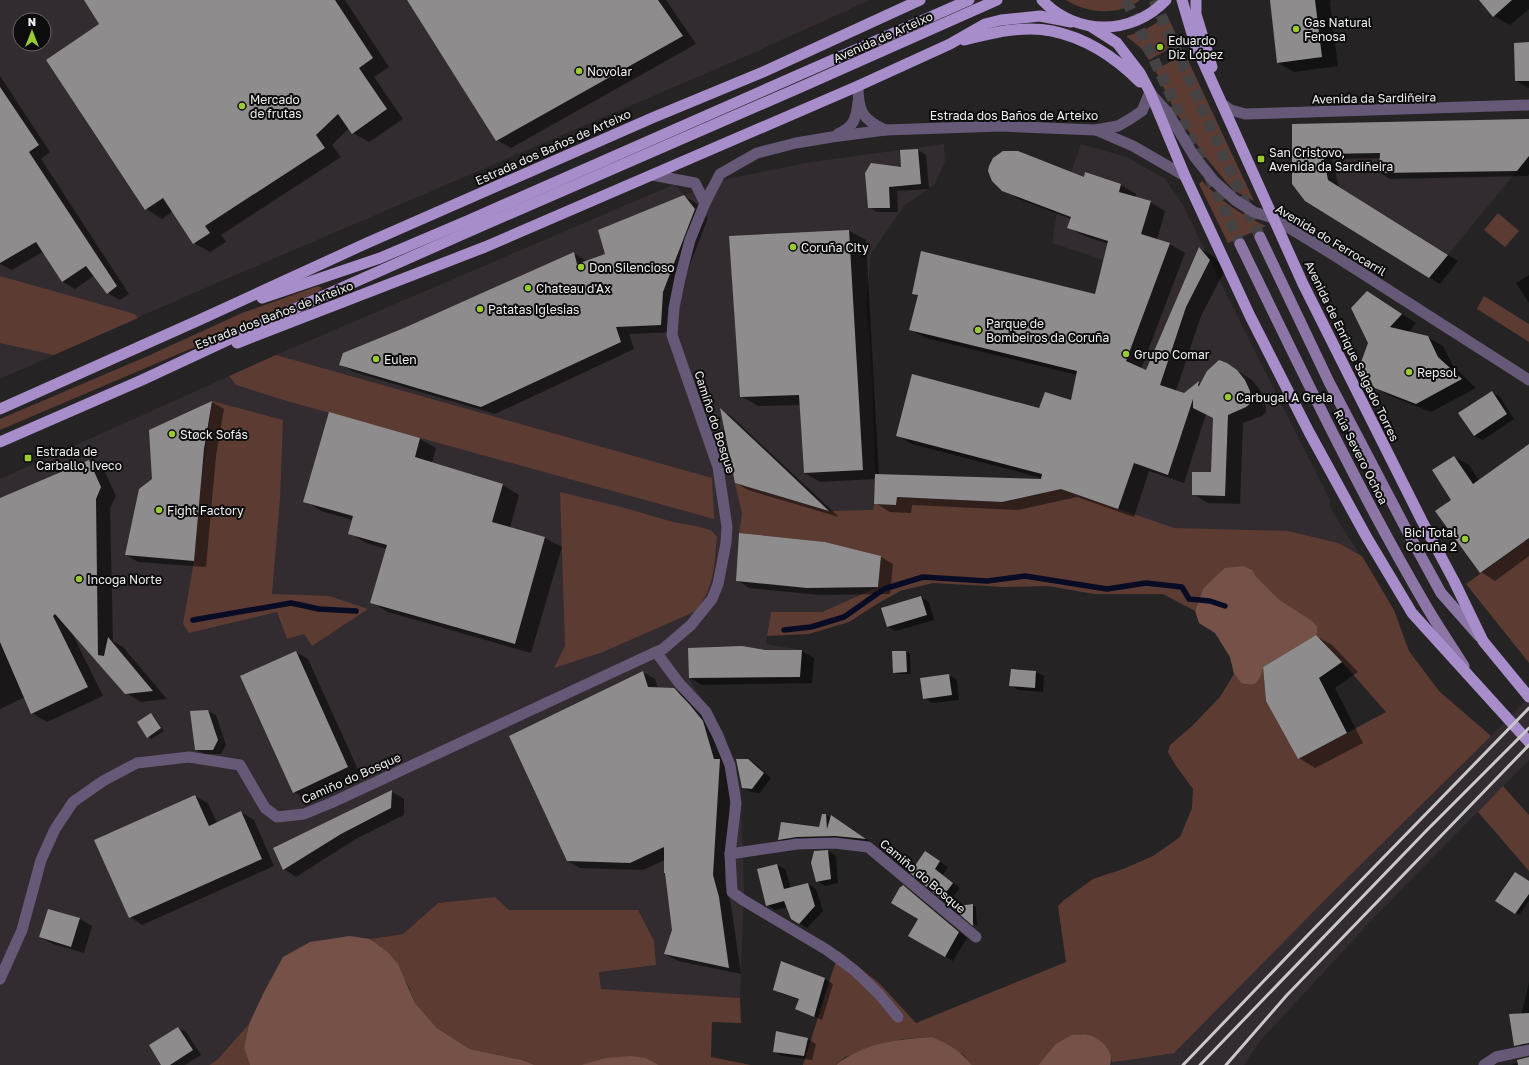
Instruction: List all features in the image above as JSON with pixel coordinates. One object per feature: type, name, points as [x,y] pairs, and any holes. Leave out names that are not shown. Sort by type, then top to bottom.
[{"type":"main road","name":"Estrada dos Baños de Arteixo","points":[[0,409],[198,321],[374,239],[652,118],[763,72],[920,0]]},
{"type":"main road","name":"Avenida de Arteixo","points":[[796,76],[969,0]]},
{"type":"main road","name":"Avenida de Arteixo","points":[[801,87],[996,0]]},
{"type":"main road","points":[[1042,0],[1049,7],[1071,22]]},
{"type":"main road","points":[[1092,27],[1110,27],[1130,24],[1159,7],[1166,0]]},
{"type":"main road","name":"Avenida de Enrique Salgado Torres","points":[[1182,0],[1195,44],[1320,319],[1454,581],[1483,641],[1529,697]]},
{"type":"main road","points":[[1196,0],[1196,14],[1222,104]]},
{"type":"main road","name":"Estrada dos Baños de Arteixo","points":[[142,380],[485,247],[858,86],[950,44],[985,24],[1001,20],[1040,16],[1092,27]]},
{"type":"main road","points":[[1092,27],[1117,43],[1140,73],[1150,92],[1184,176],[1250,316],[1309,432],[1372,548],[1412,613],[1529,742]]},
{"type":"main road","points":[[950,44],[1006,31],[1035,29],[1051,31],[1080,40],[1112,56],[1150,92]]},
{"type":"main road","name":"Estrada dos Baños de Arteixo","points":[[198,321],[380,258],[796,76]]},
{"type":"main road","name":"Estrada dos Baños de Arteixo","points":[[0,442],[142,380],[303,305],[801,87]]},
{"type":"main road","name":"Rúa Severo Ochoa","points":[[1260,237],[1329,382],[1406,530],[1441,593],[1483,641]]},
{"type":"main road","name":"Rúa Severo Ochoa","points":[[1240,244],[1312,391],[1389,541],[1425,606],[1470,676]]},
{"type":"street","name":"Estrada dos Baños de Arteixo","points":[[832,137],[848,129],[854,122],[857,112],[858,86]]},
{"type":"street","name":"Estrada dos Baños de Arteixo","points":[[720,174],[757,154],[796,143],[885,130],[1001,126],[1095,130],[1118,126],[1142,111],[1150,92]]},
{"type":"street","name":"Avenida do Ferrocarril","points":[[1150,92],[1168,113],[1194,156],[1214,180],[1234,200],[1254,212],[1273,218],[1529,380]]},
{"type":"street","name":"Estrada dos Baños de Arteixo","points":[[858,98],[861,109],[866,118],[874,125],[885,130]]},
{"type":"street","name":"Avenida da Sardiñeira","points":[[1222,104],[1231,110],[1245,114],[1529,105]]},
{"type":"street","points":[[1095,130],[1134,146],[1184,176]]},
{"type":"street","name":"Camiño do Bosque","points":[[0,979],[22,930],[42,860],[55,829],[73,802],[103,780],[137,763],[189,757],[240,765],[265,808],[277,817],[304,814],[331,803],[663,649],[691,625],[712,599],[718,584],[726,543],[727,527],[718,467],[672,335],[674,308],[690,240],[705,203],[720,174]]},
{"type":"street","points":[[652,175],[695,183],[705,203]]},
{"type":"street","points":[[656,652],[679,683],[706,712],[730,765],[736,803],[730,854],[732,892],[827,950],[854,970],[879,994],[898,1017]]},
{"type":"street","name":"Camiño do Bosque","points":[[730,854],[797,844],[835,843],[868,847],[976,937]]},
{"type":"street","points":[[1484,1065],[1496,1057],[1529,1050]]},
{"type":"shaded area","points":[[0,0],[870,0],[749,55],[189,295],[0,379]]},
{"type":"shaded area","points":[[1066,0],[1140,0],[1123,9],[1103,11],[1084,8],[1074,5]]},
{"type":"shaded area","points":[[1167,15],[1180,43],[1149,60],[1141,48],[1126,36],[1148,28]]},
{"type":"shaded area","points":[[1185,54],[1254,201],[1233,190],[1207,159],[1175,111],[1155,70]]},
{"type":"shaded area","points":[[1529,119],[1529,156],[1429,278],[1305,201],[1292,184],[1292,124]]},
{"type":"shaded area","points":[[944,144],[945,162],[935,184],[904,206],[871,254],[866,305],[871,354],[875,474],[873,510],[1002,502],[1044,493],[1071,400],[1103,260],[1052,243],[1057,211],[1081,144],[1127,157],[1165,179],[1182,203],[1331,502],[1329,503],[1334,514],[1378,584],[1256,576],[1050,572],[878,587],[822,612],[771,612],[766,644],[802,650],[800,677],[689,679],[724,733],[741,788],[744,893],[740,998],[601,990],[599,972],[638,910],[509,910],[494,898],[438,903],[403,934],[318,947],[217,1060],[209,1065],[0,1065],[0,479],[276,355],[675,184],[684,195],[726,179],[811,162]]},
{"type":"shaded area","points":[[1202,181],[1216,195],[1232,207],[1266,226],[1228,243],[1199,184]]},
{"type":"shaded area","points":[[1498,213],[1519,231],[1505,247],[1484,230]]},
{"type":"shaded area","points":[[0,276],[135,314],[138,318],[54,355],[0,343]]},
{"type":"shaded area","points":[[318,286],[322,288],[320,291],[209,341],[0,430],[0,419],[150,355],[242,313]]},
{"type":"shaded area","points":[[1484,296],[1529,324],[1529,342],[1477,309]]},
{"type":"shaded area","points":[[276,355],[712,478],[714,519],[287,401],[236,385],[229,376]]},
{"type":"shaded area","points":[[212,401],[283,420],[280,499],[272,594],[329,596],[368,609],[312,646],[304,634],[287,639],[277,612],[189,633],[183,624],[194,561],[202,474]]},
{"type":"shaded area","points":[[1041,482],[1174,528],[1288,531],[1338,543],[1362,556],[1394,610],[1409,651],[1439,691],[1491,736],[1321,904],[1174,1053],[1112,1062],[1108,1050],[1041,1061],[1038,1065],[972,1065],[964,1055],[932,1037],[903,1039],[845,1057],[836,1065],[803,1065],[839,951],[880,984],[916,1023],[1066,962],[1058,906],[1093,879],[1123,869],[1153,856],[1180,837],[1192,808],[1193,789],[1176,766],[1168,752],[1170,745],[1192,726],[1220,697],[1234,674],[1241,683],[1263,667],[1266,701],[1298,759],[1386,712],[1316,635],[1203,589],[1195,611],[1163,594],[1094,594],[1048,586],[1004,587],[933,583],[900,591],[849,622],[809,634],[767,636],[771,612],[822,612],[878,587],[881,556],[825,542],[739,533],[742,514],[735,483],[830,511],[873,510],[874,504],[896,505],[897,497],[1002,502],[1044,493]]},
{"type":"shaded area","points":[[560,492],[625,508],[673,522],[711,530],[717,537],[714,567],[707,593],[696,611],[603,652],[554,668],[565,646]]},
{"type":"shaded area","points":[[1529,538],[1529,663],[1466,584]]},
{"type":"shaded area","points":[[1243,566],[1252,570],[1256,577],[1278,599],[1312,621],[1317,626],[1316,635],[1263,667],[1260,677],[1254,684],[1241,683],[1234,674],[1230,657],[1215,633],[1199,623],[1195,611],[1203,589],[1216,576],[1225,568]]},
{"type":"shaded area","points":[[1529,697],[1529,760],[1386,905],[1260,1041],[1244,1065],[1110,1065],[1112,1062],[1136,1059],[1321,904]]},
{"type":"shaded area","points":[[1503,786],[1529,815],[1529,871],[1478,812]]},
{"type":"shaded area","points":[[495,897],[509,910],[638,910],[654,941],[656,965],[599,972],[601,989],[740,998],[741,1023],[712,1022],[711,1057],[751,1065],[659,1065],[646,1058],[581,1065],[535,1065],[522,1060],[470,1049],[437,1028],[415,1003],[408,985],[388,952],[370,939],[403,934],[438,903]]},
{"type":"shaded area","points":[[350,936],[370,939],[388,952],[398,964],[415,1003],[437,1028],[470,1049],[522,1060],[535,1065],[250,1065],[244,1048],[249,1024],[283,957],[310,942]]},
{"type":"shaded area","points":[[249,1024],[244,1048],[250,1065],[209,1065],[217,1060]]},
{"type":"shaded area","points":[[1072,1035],[1093,1036],[1102,1042],[1110,1055],[1110,1065],[1038,1065],[1056,1044]]},
{"type":"shaded area","points":[[932,1037],[954,1048],[972,1065],[836,1065],[846,1058],[869,1047],[906,1039]]},
{"type":"shaded area","points":[[630,1056],[646,1058],[659,1065],[581,1065],[606,1058]]},
{"type":"building","points":[[84,0],[335,0],[373,58],[359,68],[387,109],[352,134],[338,114],[316,135],[325,148],[205,226],[210,233],[193,244],[163,198],[145,210],[46,60],[99,24]]},
{"type":"building","points":[[407,0],[658,0],[683,36],[496,141]]},
{"type":"building","name":"Gas Natural Fenosa","points":[[1270,0],[1315,0],[1322,57],[1277,63]]},
{"type":"building","points":[[1479,0],[1512,0],[1493,17]]},
{"type":"building","points":[[1529,42],[1529,81],[1515,81],[1514,43]]},
{"type":"building","points":[[0,87],[39,145],[29,152],[117,286],[107,294],[86,266],[62,282],[36,242],[0,263]]},
{"type":"building","points":[[1529,119],[1529,156],[1517,171],[1379,173],[1380,153],[1323,154],[1328,180],[1448,255],[1429,278],[1305,201],[1292,184],[1292,124]]},
{"type":"building","points":[[918,149],[921,184],[889,187],[890,208],[868,208],[865,173],[871,163],[901,167],[900,150]]},
{"type":"building","points":[[1003,151],[1018,151],[1084,177],[1085,172],[1121,184],[1119,192],[1151,201],[1141,234],[1170,243],[1126,361],[1146,370],[1199,247],[1210,260],[1186,307],[1160,385],[1184,393],[1199,381],[1199,386],[1207,371],[1219,360],[1227,363],[1237,370],[1245,380],[1250,391],[1251,403],[1246,407],[1228,415],[1225,496],[1192,495],[1192,472],[1211,472],[1213,418],[1193,408],[1193,399],[1168,475],[1134,463],[1118,509],[1061,489],[1002,502],[897,497],[896,505],[874,504],[875,474],[1041,479],[1042,474],[896,436],[912,374],[1039,408],[1045,392],[1071,400],[1077,371],[909,330],[918,295],[912,294],[921,251],[1095,294],[1108,241],[1067,228],[1071,217],[1002,191],[992,181],[988,171],[993,158]]},
{"type":"building","points":[[684,195],[695,209],[663,292],[661,325],[616,327],[621,342],[481,407],[339,365],[343,353],[404,328],[574,252],[577,264],[605,254],[598,230]]},
{"type":"building","points":[[849,230],[863,470],[804,473],[799,395],[740,397],[729,236]]},
{"type":"building","name":"Repsol","points":[[1367,291],[1402,314],[1390,327],[1428,336],[1438,357],[1462,379],[1416,404],[1372,387],[1360,365],[1368,343],[1351,308]]},
{"type":"building","points":[[1492,391],[1507,414],[1474,436],[1458,413]]},
{"type":"building","points":[[212,401],[204,449],[194,561],[125,555],[139,489],[152,479],[149,430]]},
{"type":"building","points":[[720,408],[755,441],[829,511],[735,483]]},
{"type":"building","points":[[329,412],[420,438],[415,457],[503,484],[492,522],[545,537],[515,644],[370,603],[387,545],[348,534],[353,516],[303,502]]},
{"type":"building","points":[[1529,444],[1529,538],[1480,573],[1435,511],[1451,500],[1432,470],[1454,456],[1473,484]]},
{"type":"building","points":[[89,460],[101,487],[96,499],[98,655],[104,656],[108,637],[153,691],[125,694],[55,614],[53,616],[88,687],[31,714],[0,642],[0,498]]},
{"type":"building","points":[[739,533],[825,542],[881,556],[878,587],[807,588],[736,581]]},
{"type":"building","points":[[921,596],[927,615],[887,627],[881,608]]},
{"type":"building","points":[[1316,635],[1342,662],[1319,678],[1347,733],[1298,759],[1266,701],[1263,667]]},
{"type":"building","points":[[742,646],[765,650],[802,650],[800,677],[689,678],[688,648]]},
{"type":"building","points":[[296,651],[348,767],[293,793],[240,676]]},
{"type":"building","points":[[892,651],[906,651],[907,672],[893,673]]},
{"type":"building","points":[[1011,669],[1036,671],[1035,688],[1009,686]]},
{"type":"building","points":[[643,671],[648,687],[674,688],[690,705],[703,721],[714,759],[720,759],[713,875],[719,897],[729,968],[664,954],[672,930],[664,873],[664,847],[630,863],[567,861],[509,736]]},
{"type":"building","points":[[949,674],[952,695],[923,699],[920,678]]},
{"type":"building","points":[[208,710],[218,740],[213,750],[195,750],[190,711]]},
{"type":"building","points":[[151,713],[161,728],[147,738],[137,722]]},
{"type":"building","points":[[736,759],[748,759],[764,773],[752,789],[742,788]]},
{"type":"building","points":[[392,790],[391,808],[341,834],[283,870],[273,848]]},
{"type":"building","points":[[195,795],[209,826],[241,811],[262,859],[129,918],[94,840]]},
{"type":"building","points":[[822,814],[826,814],[827,829],[831,815],[866,839],[835,836],[797,837],[778,840],[781,822],[819,827]]},
{"type":"building","points":[[828,850],[831,879],[816,882],[811,863],[814,851]]},
{"type":"building","points":[[925,851],[940,861],[935,869],[953,883],[941,899],[910,873]]},
{"type":"building","points":[[777,864],[784,889],[808,883],[815,906],[799,924],[791,919],[784,901],[766,906],[757,869]]},
{"type":"building","points":[[1515,872],[1529,881],[1529,894],[1515,914],[1495,901]]},
{"type":"building","points":[[903,885],[959,932],[945,957],[908,936],[918,919],[891,903],[900,887]]},
{"type":"building","points":[[973,904],[973,926],[951,907]]},
{"type":"building","points":[[48,909],[80,918],[71,947],[39,937]]},
{"type":"building","points":[[781,961],[825,978],[814,1017],[795,1009],[799,999],[773,990]]},
{"type":"building","points":[[1529,1013],[1529,1043],[1514,1046],[1509,1014]]},
{"type":"building","points":[[178,1027],[193,1050],[170,1065],[161,1065],[149,1045]]},
{"type":"building","points":[[776,1031],[808,1038],[804,1056],[773,1052]]},
{"type":"building","points":[[1529,1057],[1529,1065],[1518,1065],[1517,1060]]},
{"type":"waterway","points":[[784,630],[811,627],[844,617],[884,589],[923,577],[987,581],[1025,576],[1107,589],[1146,583],[1182,587],[1189,599],[1210,601],[1225,606]]},
{"type":"waterway","points":[[193,620],[291,603],[319,609],[356,611]]},
{"type":"tunnel","points":[[1126,0],[1201,160]]},
{"type":"tunnel","points":[[1154,0],[1260,237]]},
{"type":"tunnel","points":[[1209,176],[1240,244]]},
{"type":"railway","points":[[1183,1065],[1529,708]]},
{"type":"railway","points":[[1200,1065],[1427,830],[1529,728]]},
{"type":"railway","points":[[1226,1065],[1287,995],[1529,745]]},
{"type":"place","name":"Gas Natural Fenosa","points":[[1296,29]]},
{"type":"place","name":"Eduardo Diz López","points":[[1160,47]]},
{"type":"place","name":"Novolar","points":[[579,71]]},
{"type":"place","name":"Mercado de frutas","points":[[242,106]]},
{"type":"place","name":"San Cristovo, Avenida da Sardiñeira","points":[[1261,159]]},
{"type":"place","name":"Coruña City","points":[[793,247]]},
{"type":"place","name":"Don Silencioso","points":[[581,267]]},
{"type":"place","name":"Chateau d'Ax","points":[[528,288]]},
{"type":"place","name":"Patatas Iglesias","points":[[480,309]]},
{"type":"place","name":"Parque de Bombeiros da Coruña","points":[[978,330]]},
{"type":"place","name":"Grupo Comar","points":[[1126,354]]},
{"type":"place","name":"Eulen","points":[[376,359]]},
{"type":"place","name":"Repsol","points":[[1409,372]]},
{"type":"place","name":"Carbugal A Grela","points":[[1228,397]]},
{"type":"place","name":"Støck Sofás","points":[[172,434]]},
{"type":"place","name":"Estrada de Carballo, Iveco","points":[[28,458]]},
{"type":"place","name":"Fight Factory","points":[[159,510]]},
{"type":"place","name":"Bici Total Coruña 2","points":[[1465,539]]},
{"type":"place","name":"Incoga Norte","points":[[79,579]]}]
